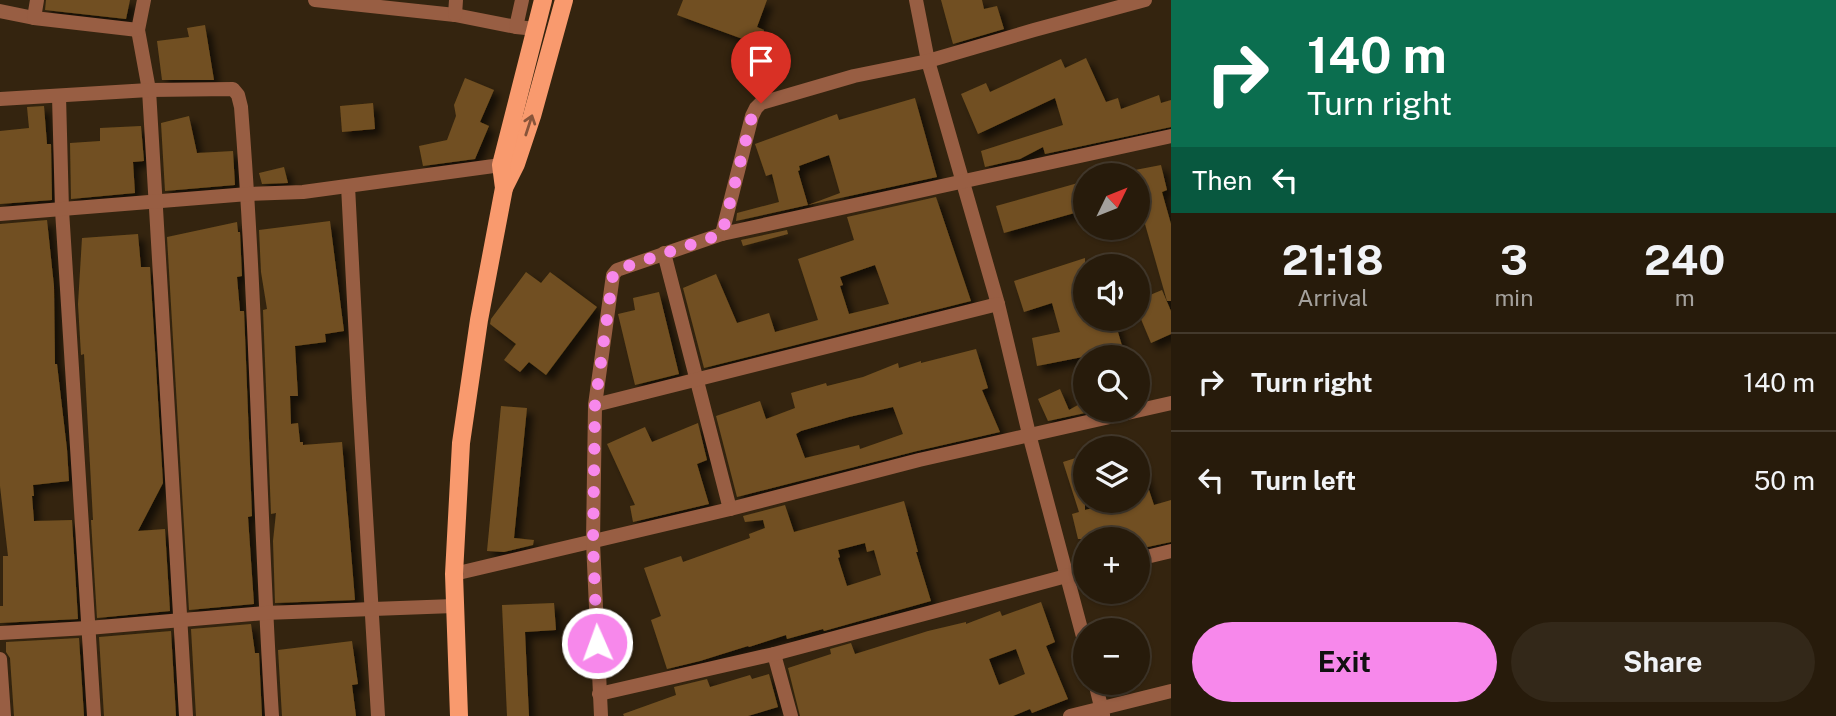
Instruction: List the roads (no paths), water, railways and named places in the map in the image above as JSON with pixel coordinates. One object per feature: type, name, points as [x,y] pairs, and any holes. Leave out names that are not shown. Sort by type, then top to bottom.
[{"type":"main road","points":[[504,188],[501,165],[543,0]]},
{"type":"main road","points":[[458,716],[454,574],[461,443],[479,320],[504,188],[516,164],[532,116],[564,0]]},
{"type":"street","points":[[34,18],[37,0]]},
{"type":"street","points":[[144,0],[138,30],[149,90],[186,716]]},
{"type":"street","points":[[315,0],[455,15],[536,29]]},
{"type":"street","points":[[455,15],[456,0]]},
{"type":"street","points":[[516,27],[522,0]]},
{"type":"street","points":[[916,0],[928,61],[998,304],[1029,434],[1079,618]]},
{"type":"street","points":[[722,234],[752,116],[761,103],[854,76],[928,61],[1145,0]]},
{"type":"street","points":[[0,11],[34,18],[138,30]]},
{"type":"street","points":[[0,99],[149,90],[233,89],[240,99],[248,194],[265,612],[272,716]]},
{"type":"street","points":[[59,96],[62,210],[94,716]]},
{"type":"street","points":[[601,716],[593,542],[595,405],[613,275],[617,270],[722,234],[1171,136]]},
{"type":"street","points":[[0,214],[303,192],[501,165]]},
{"type":"street","points":[[348,186],[378,716]]},
{"type":"street","points":[[664,253],[730,509]]},
{"type":"street","points":[[595,405],[998,304]]},
{"type":"street","points":[[454,574],[730,509],[919,460],[1171,403]]},
{"type":"street","points":[[1150,556],[1171,551]]},
{"type":"street","points":[[600,694],[774,654],[1073,574]]},
{"type":"street","points":[[0,633],[265,612],[454,606]]},
{"type":"street","points":[[774,654],[791,716]]},
{"type":"street","points":[[0,659],[4,716]]},
{"type":"street","points":[[1070,716],[1102,712],[1171,691]]}]
